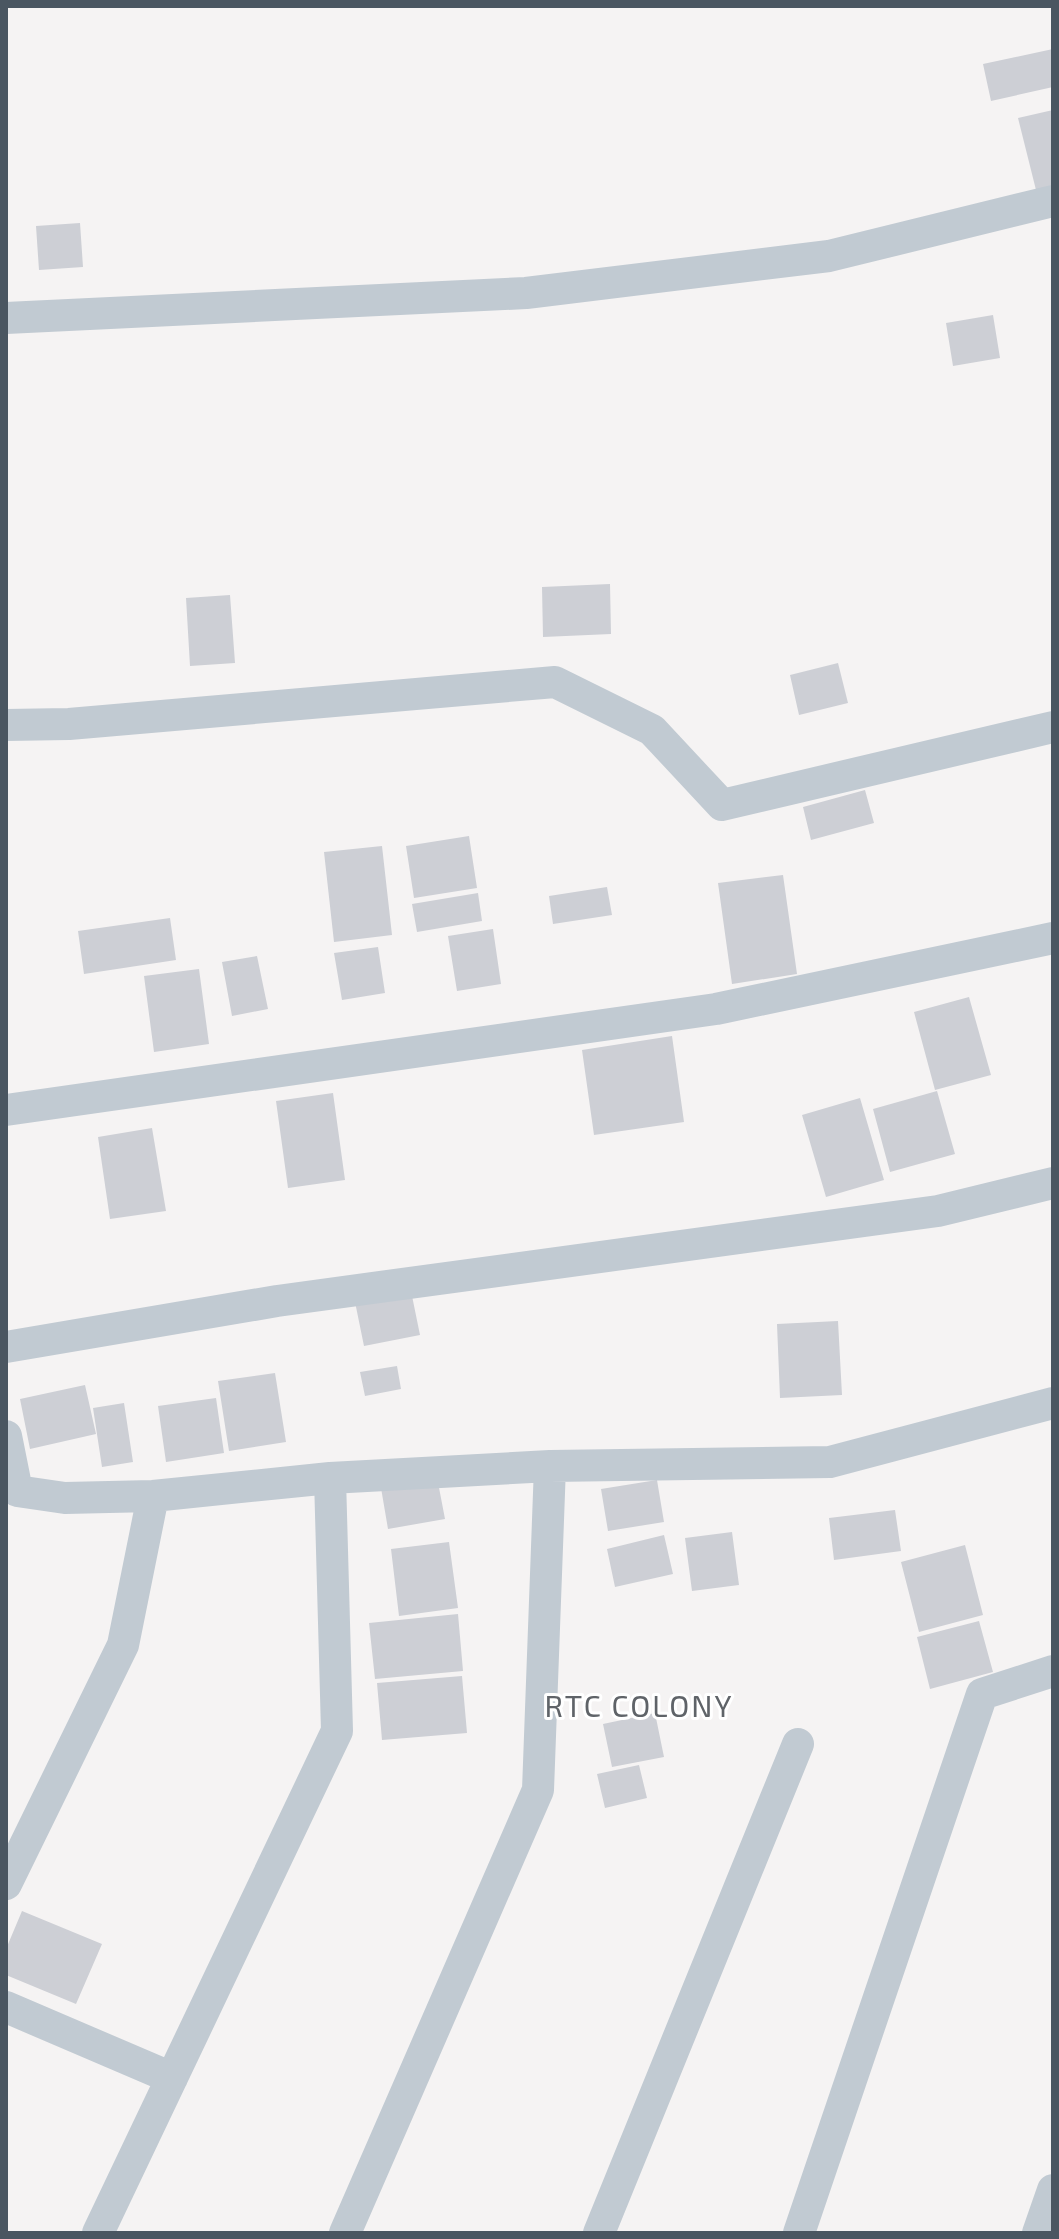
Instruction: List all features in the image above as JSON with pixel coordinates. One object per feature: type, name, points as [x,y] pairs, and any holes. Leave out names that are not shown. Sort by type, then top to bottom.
[{"type":"street","points":[[6,318],[526,293],[829,256],[1053,201]]},
{"type":"street","points":[[6,725],[69,724],[555,682],[652,730],[722,805],[1053,727]]},
{"type":"street","points":[[6,1110],[716,1009],[1053,938]]},
{"type":"street","points":[[6,1347],[277,1301],[938,1211],[1053,1183]]},
{"type":"street","points":[[6,1436],[17,1491],[65,1498],[153,1496],[330,1478],[550,1466],[830,1462],[1053,1403]]},
{"type":"street","points":[[345,2233],[538,1790],[550,1466]]},
{"type":"street","points":[[98,2233],[337,1731],[330,1478]]},
{"type":"street","points":[[6,1884],[123,1645],[153,1496]]},
{"type":"street","points":[[799,2233],[982,1694],[1053,1671]]},
{"type":"street","points":[[599,2233],[798,1744]]},
{"type":"street","points":[[6,2007],[172,2078]]},
{"type":"street","points":[[1038,2233],[1053,2190]]},
{"type":"building","points":[[1053,49],[1053,87],[991,101],[983,64]]},
{"type":"building","points":[[1053,110],[1053,186],[1036,190],[1018,118]]},
{"type":"building","points":[[80,223],[83,267],[39,270],[36,226]]},
{"type":"building","points":[[993,315],[1000,358],[953,366],[946,323]]},
{"type":"building","points":[[610,584],[611,634],[543,637],[542,587]]},
{"type":"building","points":[[230,595],[235,663],[190,666],[186,598]]},
{"type":"building","points":[[838,663],[848,703],[799,715],[790,675]]},
{"type":"building","points":[[865,790],[874,823],[811,840],[803,807]]},
{"type":"building","points":[[469,836],[477,888],[414,898],[406,846]]},
{"type":"building","points":[[382,846],[392,935],[334,942],[324,852]]},
{"type":"building","points":[[783,875],[797,974],[732,984],[718,883]]},
{"type":"building","points":[[607,887],[612,915],[553,924],[549,896]]},
{"type":"building","points":[[478,893],[482,921],[417,932],[412,904]]},
{"type":"building","points":[[170,918],[176,960],[84,974],[78,931]]},
{"type":"building","points":[[493,929],[501,984],[457,991],[448,936]]},
{"type":"building","points":[[378,947],[385,993],[342,1000],[334,953]]},
{"type":"building","points":[[257,956],[268,1009],[232,1016],[222,962]]},
{"type":"building","points":[[199,969],[209,1044],[154,1052],[144,976]]},
{"type":"building","points":[[969,997],[991,1075],[935,1090],[914,1012]]},
{"type":"building","points":[[672,1036],[684,1122],[594,1135],[582,1050]]},
{"type":"building","points":[[937,1091],[955,1154],[890,1172],[873,1109]]},
{"type":"building","points":[[333,1093],[345,1180],[288,1188],[276,1101]]},
{"type":"building","points":[[860,1098],[884,1180],[826,1197],[802,1115]]},
{"type":"building","points":[[152,1128],[166,1211],[110,1219],[98,1137]]},
{"type":"building","points":[[411,1291],[420,1335],[364,1346],[355,1302]]},
{"type":"building","points":[[838,1321],[842,1395],[780,1398],[777,1324]]},
{"type":"building","points":[[397,1366],[401,1389],[365,1396],[360,1372]]},
{"type":"building","points":[[275,1373],[286,1442],[229,1451],[218,1381]]},
{"type":"building","points":[[85,1385],[96,1434],[30,1449],[20,1399]]},
{"type":"building","points":[[216,1398],[224,1453],[166,1462],[158,1406]]},
{"type":"building","points":[[124,1403],[133,1462],[102,1467],[93,1408]]},
{"type":"building","points":[[436,1472],[445,1519],[388,1529],[380,1482]]},
{"type":"building","points":[[657,1480],[664,1522],[608,1531],[601,1489]]},
{"type":"building","points":[[895,1510],[901,1551],[834,1560],[829,1518]]},
{"type":"building","points":[[732,1532],[739,1585],[692,1591],[685,1538]]},
{"type":"building","points":[[664,1535],[673,1574],[615,1587],[607,1549]]},
{"type":"building","points":[[449,1542],[458,1608],[399,1616],[391,1549]]},
{"type":"building","points":[[965,1545],[983,1615],[919,1632],[901,1562]]},
{"type":"building","points":[[458,1614],[463,1671],[375,1679],[369,1623]]},
{"type":"building","points":[[979,1621],[993,1672],[930,1689],[917,1637]]},
{"type":"building","points":[[462,1676],[467,1733],[382,1740],[377,1683]]},
{"type":"building","points":[[655,1713],[664,1757],[612,1767],[603,1724]]},
{"type":"building","points":[[639,1765],[647,1798],[605,1808],[597,1774]]},
{"type":"building","points":[[22,1911],[102,1944],[76,2004],[6,1975],[6,1949]]},
{"type":"district","name":"RTC COLONY","points":[[639,1707]]}]
